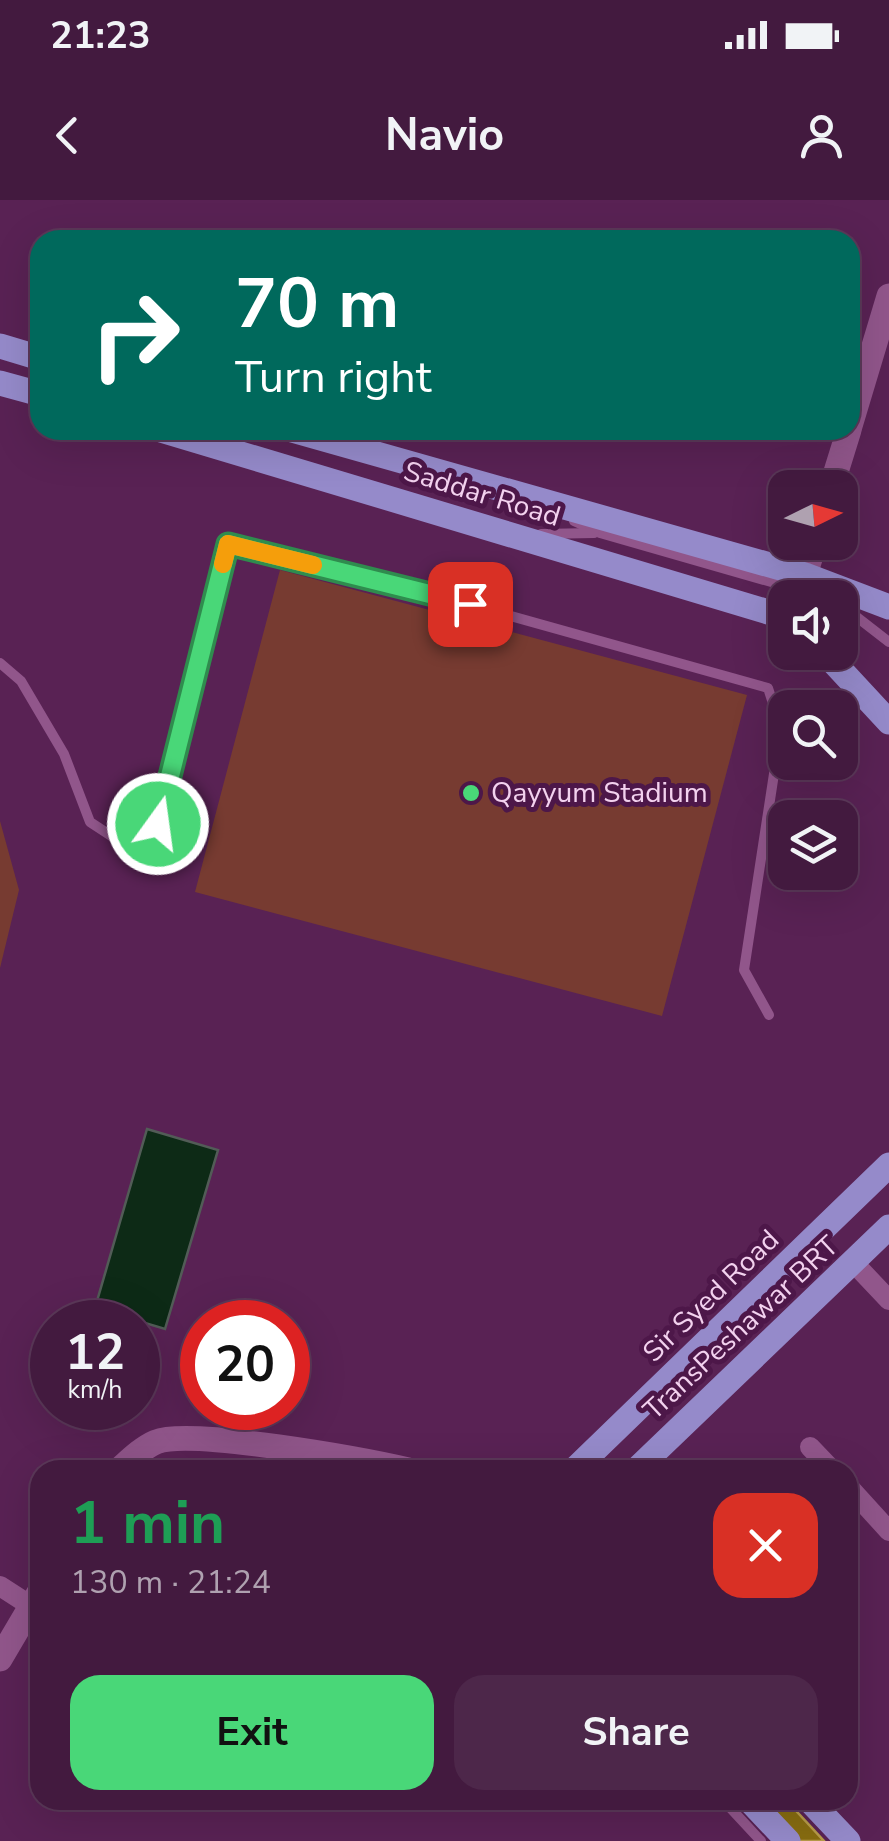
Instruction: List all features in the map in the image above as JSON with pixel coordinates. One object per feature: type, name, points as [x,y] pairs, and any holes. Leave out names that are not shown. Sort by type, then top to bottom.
[{"type":"main road","points":[[0,346],[30,355]]},
{"type":"main road","points":[[0,382],[30,391]]},
{"type":"main road","name":"Saddar Road","points":[[195,440],[768,611]]},
{"type":"main road","name":"Saddar Road","points":[[327,440],[805,575],[889,606]]},
{"type":"main road","points":[[841,670],[889,722]]},
{"type":"main road","name":"Sir Syed Road","points":[[584,1460],[889,1165]]},
{"type":"main road","points":[[646,1460],[889,1227]]},
{"type":"main road","points":[[759,1810],[788,1841]]},
{"type":"main road","points":[[819,1810],[848,1841]]},
{"type":"street","points":[[860,392],[889,296]]},
{"type":"street","points":[[837,470],[846,440]]},
{"type":"street","points":[[805,575],[810,560]]},
{"type":"street","points":[[852,1261],[889,1300]]},
{"type":"street","points":[[132,1460],[158,1441],[189,1440],[256,1444],[350,1460]]},
{"type":"street","points":[[810,1447],[822,1460]]},
{"type":"street","points":[[858,1497],[889,1531]]},
{"type":"street","points":[[0,1586],[30,1597]]},
{"type":"street","points":[[0,1659],[30,1609]]},
{"type":"lane","points":[[518,495],[600,533],[768,581]]},
{"type":"lane","points":[[516,534],[600,533]]},
{"type":"lane","points":[[0,663],[20,681],[64,754],[90,822],[119,842],[158,824],[228,544],[432,594],[768,688],[781,728],[744,970],[769,1015]]},
{"type":"lane","points":[[858,618],[889,642]]},
{"type":"lane","name":"TransPeshawar BRT","points":[[635,1460],[889,1219]]},
{"type":"lane","points":[[732,1810],[761,1841]]},
{"type":"lane","points":[[803,1810],[832,1841]]},
{"type":"shaded area","name":"Qayyum Stadium","points":[[280,570],[747,695],[662,1016],[195,892]]},
{"type":"shaded area","points":[[0,821],[19,890],[0,968]]},
{"type":"shaded area","points":[[147,1129],[218,1150],[165,1329],[160,1328],[160,1300],[97,1300]]},
{"type":"building","points":[[747,1810],[795,1810],[824,1841],[776,1841]]},
{"type":"slow traffic","points":[[223,564],[228,544],[313,565]]},
{"type":"place","name":"Qayyum Stadium","points":[[471,793]]},
{"type":"route","points":[[158,824],[228,544],[470,604]]}]
